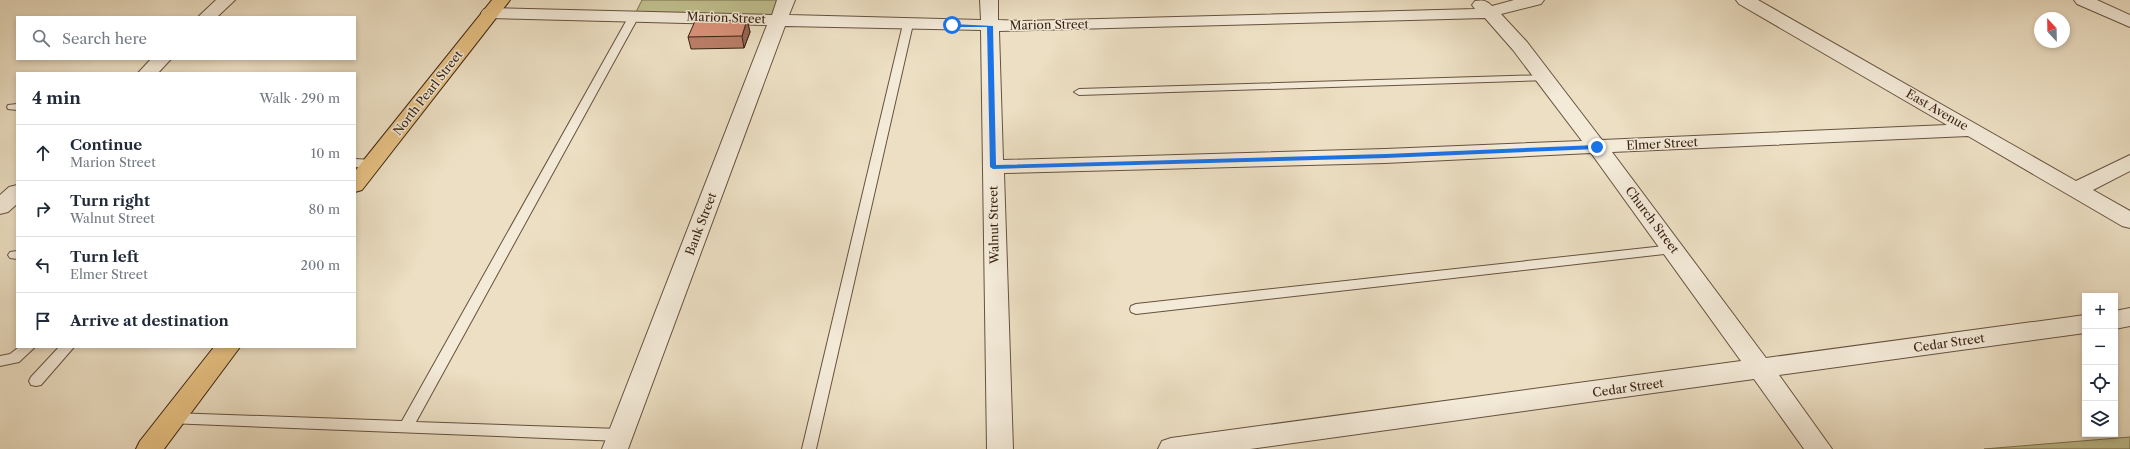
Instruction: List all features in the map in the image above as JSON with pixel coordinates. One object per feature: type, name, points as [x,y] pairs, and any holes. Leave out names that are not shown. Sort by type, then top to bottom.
[{"type":"main road","name":"North Pearl Street","points":[[356,183],[364,163],[495,7]]},
{"type":"main road","points":[[149,449],[227,348]]},
{"type":"street","points":[[208,16],[226,0]]},
{"type":"street","name":"Bank Street","points":[[618,442],[786,0]]},
{"type":"street","name":"Walnut Street","points":[[989,0],[1000,449]]},
{"type":"street","name":"Marion Street","points":[[495,7],[634,16],[990,26],[1481,14],[1482,6],[1535,0]]},
{"type":"street","name":"East Avenue","points":[[1745,0],[2130,221]]},
{"type":"street","points":[[2083,0],[2130,22]]},
{"type":"street","name":"Church Street","points":[[1482,6],[1520,46],[1545,78],[1673,249],[1819,449]]},
{"type":"street","points":[[147,72],[161,60]]},
{"type":"street","name":"Elmer Street","points":[[993,167],[1386,156],[1972,130]]},
{"type":"street","points":[[2076,190],[2130,162]]},
{"type":"street","points":[[0,208],[16,193]]},
{"type":"street","points":[[2118,320],[2130,318]]},
{"type":"street","name":"Cedar Street","points":[[1171,449],[1762,370],[2082,324]]},
{"type":"lane","points":[[406,427],[634,16]]},
{"type":"lane","points":[[809,449],[908,24]]},
{"type":"lane","points":[[1080,92],[1545,78]]},
{"type":"lane","points":[[1136,309],[1673,249]]},
{"type":"lane","points":[[0,361],[14,358],[27,348]]},
{"type":"lane","points":[[36,381],[66,348]]},
{"type":"lane","points":[[172,419],[406,427],[618,442]]},
{"type":"shaded area","points":[[642,0],[786,0],[778,20],[634,16]]},
{"type":"shaded area","points":[[2130,437],[2130,449],[1984,449]]},
{"type":"building","points":[[747,20],[742,36],[688,37],[695,21]]},
{"type":"route","points":[[952,25],[990,26],[993,167],[1386,156],[1597,147]]}]
